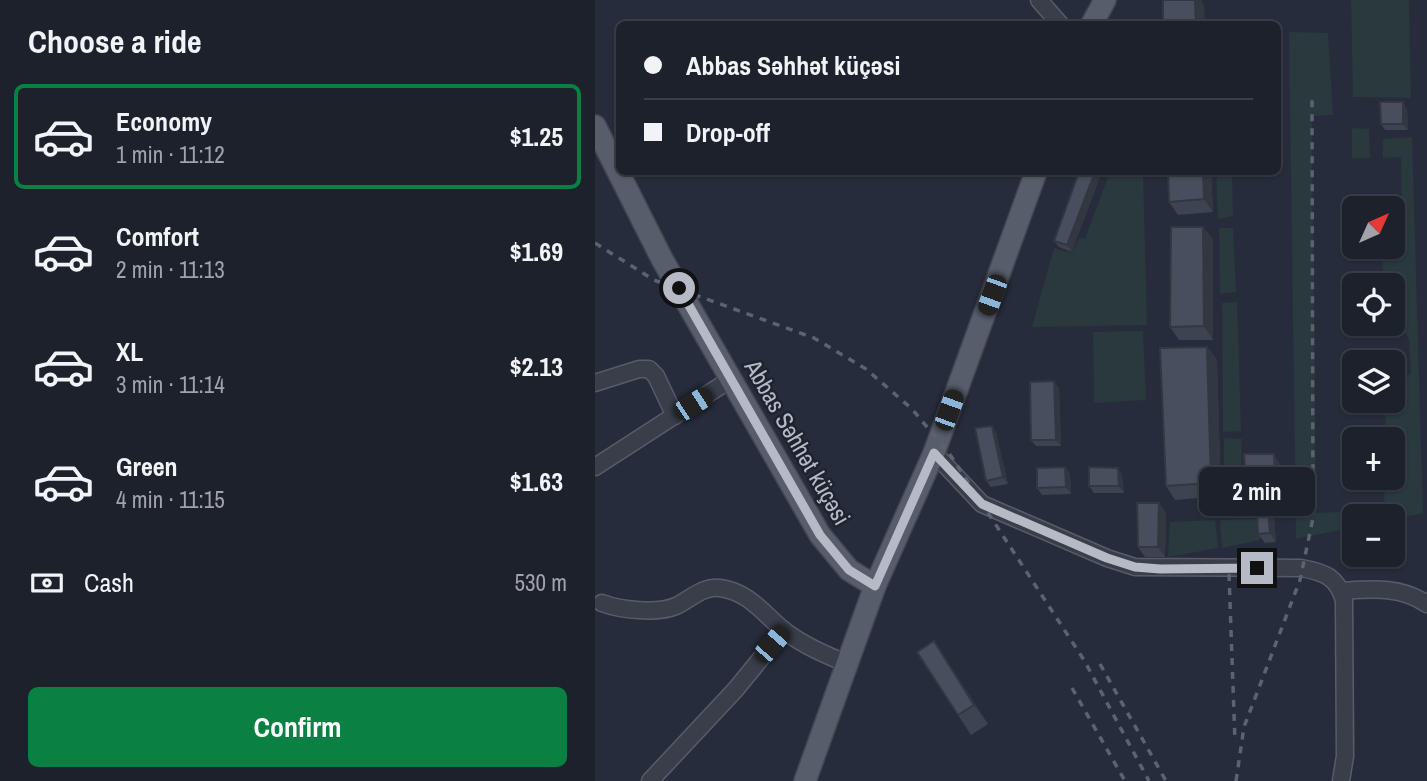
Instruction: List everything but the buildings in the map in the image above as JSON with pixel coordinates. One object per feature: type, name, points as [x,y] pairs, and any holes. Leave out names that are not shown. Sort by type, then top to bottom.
[{"type":"main road","points":[[1093,21],[1105,0]]},
{"type":"main road","name":"Abbas Səhhət küçəsi","points":[[595,127],[616,168]]},
{"type":"main road","name":"Abbas Səhhət küçəsi","points":[[620,175],[663,259],[820,535],[849,570],[875,586]]},
{"type":"main road","points":[[805,781],[875,586],[934,453],[1035,175]]},
{"type":"street","points":[[1039,0],[1057,21]]},
{"type":"street","points":[[595,383],[639,369],[649,369],[656,376],[675,416]]},
{"type":"street","points":[[595,467],[731,379]]},
{"type":"street","points":[[934,453],[982,504],[1107,558],[1135,567],[1309,569],[1333,579],[1342,592],[1345,731],[1341,781]]},
{"type":"street","points":[[597,601],[653,610],[675,607],[707,588],[720,588],[752,600],[784,631],[819,652],[848,664]]},
{"type":"street","points":[[1342,592],[1390,589],[1406,593],[1427,604]]},
{"type":"street","points":[[650,781],[736,689],[784,631]]},
{"type":"shaded area","points":[[1351,0],[1409,0],[1411,98],[1353,97]]},
{"type":"shaded area","points":[[1289,32],[1328,33],[1333,115],[1312,116],[1316,513],[1342,512],[1342,529],[1296,539]]},
{"type":"shaded area","points":[[1352,128],[1369,129],[1370,158],[1352,158]]},
{"type":"shaded area","points":[[1412,137],[1423,513],[1405,517],[1405,504],[1384,504],[1385,490],[1405,490],[1405,427],[1385,427],[1386,413],[1405,413],[1405,379],[1411,373],[1409,339],[1405,332],[1405,273],[1383,273],[1382,259],[1405,259],[1405,196],[1402,196],[1401,157],[1383,158],[1383,139]]},
{"type":"shaded area","points":[[1109,175],[1143,175],[1147,325],[1032,327],[1054,248],[1072,253],[1079,238],[1085,239]]},
{"type":"shaded area","points":[[1216,175],[1232,175],[1233,216],[1218,219]]},
{"type":"shaded area","points":[[1219,228],[1233,228],[1236,292],[1220,294]]},
{"type":"shaded area","points":[[1237,302],[1241,431],[1223,432],[1222,303]]},
{"type":"shaded area","points":[[1143,331],[1146,400],[1094,403],[1093,332]]},
{"type":"shaded area","points":[[1224,438],[1242,439],[1240,498],[1224,500]]},
{"type":"shaded area","points":[[1259,519],[1260,540],[1222,548],[1220,520]]},
{"type":"shaded area","points":[[1215,520],[1218,548],[1168,557],[1170,522]]},
{"type":"railway","points":[[1236,781],[1244,727],[1300,580],[1313,518],[1312,100]]},
{"type":"railway","points":[[595,243],[654,280],[814,338],[866,369],[912,409],[951,456],[1084,660],[1149,781]]},
{"type":"railway","points":[[1229,574],[1235,742]]},
{"type":"railway","points":[[1100,664],[1166,781]]},
{"type":"railway","points":[[1072,688],[1125,781]]},
{"type":"route","points":[[679,288],[820,535],[849,570],[875,586],[934,453],[982,504],[1107,558],[1135,567],[1160,569],[1257,568]]}]
